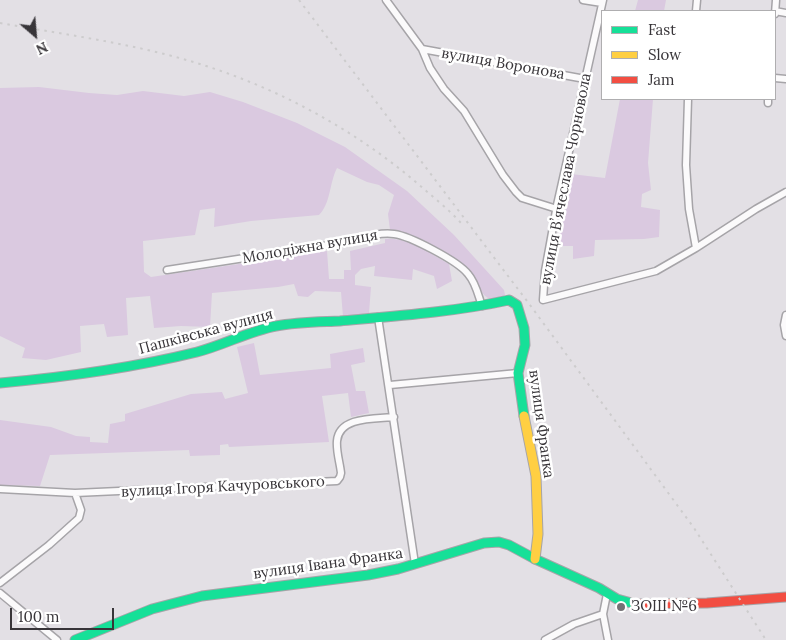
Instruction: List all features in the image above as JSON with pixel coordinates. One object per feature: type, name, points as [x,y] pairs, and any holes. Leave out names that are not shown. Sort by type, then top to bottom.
[{"type":"street","points":[[386,0],[422,50],[430,68],[444,89],[464,111],[502,175],[522,198],[557,209]]},
{"type":"street","points":[[583,0],[602,2]]},
{"type":"street","name":"вулиця Вʼячеслава Чорновола","points":[[602,2],[557,209],[545,271],[543,300],[656,271],[696,248]]},
{"type":"street","name":"вулиця Воронова","points":[[422,50],[585,79]]},
{"type":"street","points":[[688,100],[686,165],[689,209],[696,248],[786,192]]},
{"type":"street","name":"Молодіжна вулиця","points":[[166,270],[348,242],[372,235],[395,234],[406,237],[460,267],[472,280],[482,306]]},
{"type":"street","name":"Пашківська вулиця","points":[[0,383],[58,378],[169,359],[201,351],[277,326],[482,306],[509,300]]},
{"type":"street","name":"вулиця Франка","points":[[509,300],[514,302],[520,311],[525,345],[518,372],[528,440],[536,476],[538,534],[535,559]]},
{"type":"street","points":[[786,315],[784,325],[786,336]]},
{"type":"street","points":[[378,317],[380,339],[390,385],[415,564]]},
{"type":"street","points":[[390,385],[518,372]]},
{"type":"street","name":"вулиця Ігоря Качуровського","points":[[0,489],[76,494],[337,480],[340,478],[341,473],[337,443],[338,434],[349,424],[357,421],[394,417]]},
{"type":"street","points":[[0,583],[49,546],[79,518],[81,510],[76,494]]},
{"type":"street","name":"вулиця Івана Франка","points":[[75,640],[152,610],[202,596],[368,575],[415,564],[484,543],[498,542],[514,547],[535,559],[599,588],[607,594],[634,604],[707,603],[786,597]]},
{"type":"street","points":[[0,593],[57,640]]},
{"type":"street","points":[[607,594],[604,614],[608,640]]},
{"type":"street","points":[[545,640],[574,624],[604,614]]},
{"type":"shaded area","points":[[638,0],[666,0],[664,10],[635,10]]},
{"type":"shaded area","points":[[39,87],[117,95],[143,91],[184,96],[210,92],[243,102],[297,123],[345,147],[407,191],[454,235],[504,290],[505,295],[496,299],[488,298],[471,273],[463,265],[444,252],[390,230],[388,214],[394,195],[379,185],[367,182],[337,168],[326,205],[319,215],[251,221],[214,227],[215,208],[200,210],[195,235],[143,241],[144,272],[151,277],[327,251],[329,279],[344,279],[344,270],[351,270],[350,251],[385,243],[385,239],[393,239],[410,243],[449,264],[452,281],[437,289],[434,276],[413,269],[412,280],[374,276],[375,266],[361,269],[355,275],[355,285],[371,287],[369,313],[343,317],[341,292],[315,291],[308,297],[298,296],[294,284],[212,293],[210,327],[181,326],[154,328],[150,296],[126,298],[128,335],[107,337],[104,324],[80,326],[81,352],[46,360],[22,358],[25,348],[0,336],[0,88]]},
{"type":"shaded area","points":[[620,100],[653,100],[648,163],[651,190],[642,194],[641,207],[660,210],[659,237],[595,240],[594,256],[573,259],[573,246],[557,246],[571,174],[605,178]]},
{"type":"shaded area","points":[[254,343],[260,375],[331,368],[330,354],[363,348],[365,362],[351,365],[356,391],[365,391],[369,413],[351,417],[348,393],[322,396],[329,442],[229,447],[228,444],[220,445],[220,455],[190,456],[189,450],[50,455],[40,486],[0,485],[0,420],[51,427],[76,436],[90,437],[90,442],[108,443],[110,424],[125,421],[125,414],[191,394],[222,392],[225,399],[248,393],[237,347]]},
{"type":"railway","points":[[299,0],[530,305],[694,528],[766,640]]},
{"type":"railway","points":[[0,23],[115,43],[160,53],[216,69],[249,81],[312,111],[371,147],[430,194],[461,223]]},
{"type":"traffic: fast","points":[[0,383],[75,375],[148,363],[197,352],[256,331],[284,325],[425,313],[509,300],[517,305],[524,328],[525,345],[518,373],[524,416]]},
{"type":"traffic: fast","points":[[75,640],[152,609],[202,596],[368,575],[398,569],[484,543],[499,542],[599,588],[617,599],[635,604]]},
{"type":"traffic: slow","points":[[524,416],[536,476],[538,534],[535,559]]},
{"type":"traffic: jam","points":[[635,604],[707,603],[786,597]]},
{"type":"place","name":"ЗОШ №6","points":[[621,607]]}]
